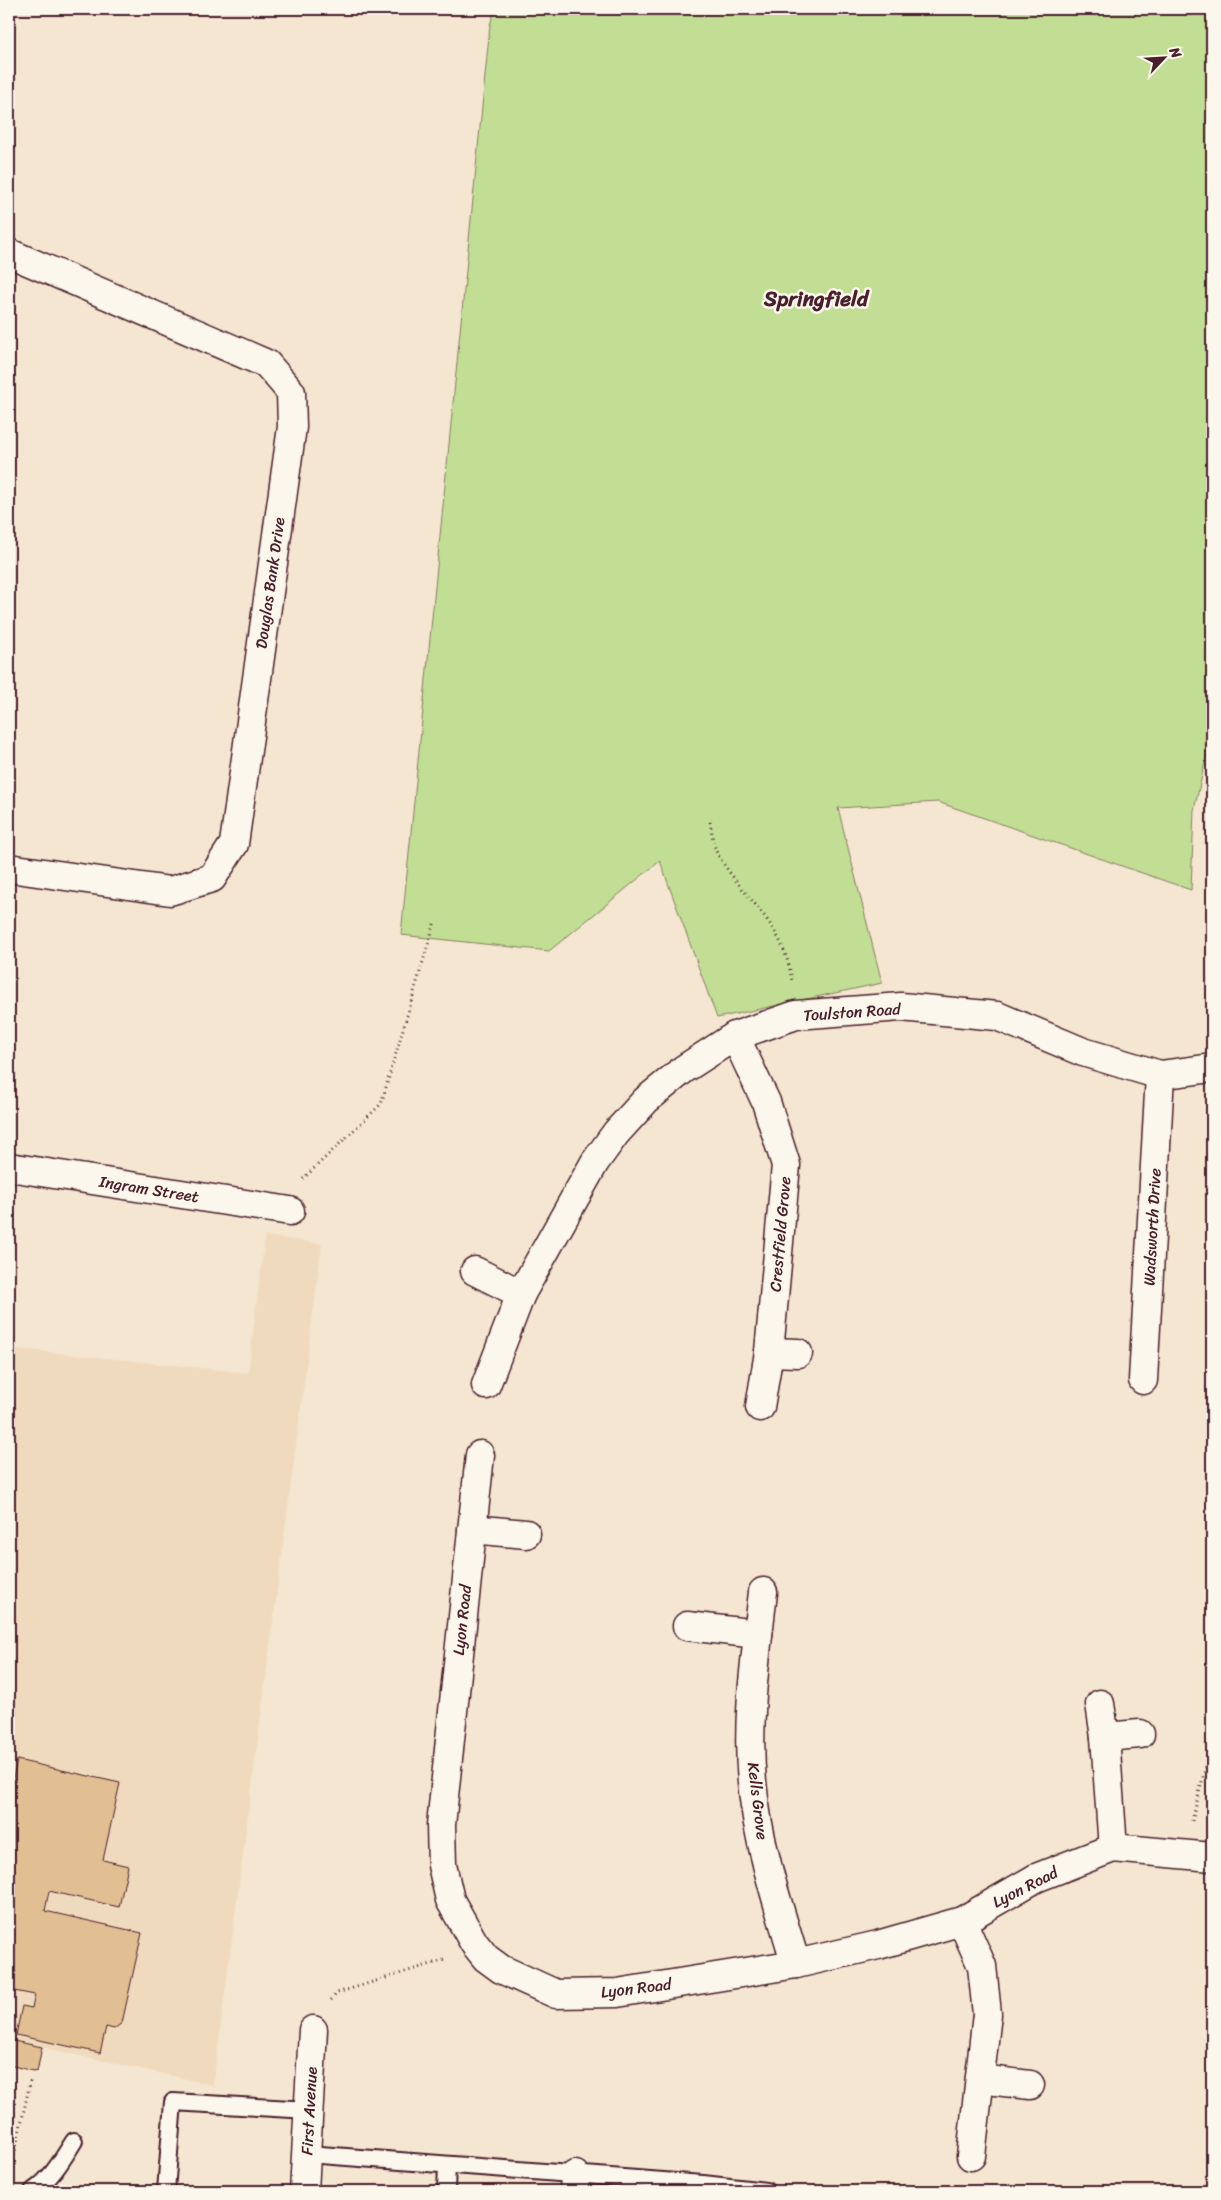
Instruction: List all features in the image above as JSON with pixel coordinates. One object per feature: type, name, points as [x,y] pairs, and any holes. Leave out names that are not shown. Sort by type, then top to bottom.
[{"type":"street","name":"Douglas Bank Drive","points":[[9,253],[267,364],[291,392],[292,427],[234,844],[221,865],[212,878],[170,891],[9,868]]},
{"type":"street","name":"Toulston Road","points":[[486,1385],[521,1294],[595,1162],[616,1133],[646,1100],[684,1069],[735,1036],[796,1015],[901,1007],[997,1016],[1083,1052],[1160,1075],[1212,1068]]},
{"type":"street","name":"Crestfield Grove","points":[[735,1036],[766,1102],[786,1165],[769,1352],[760,1407]]},
{"type":"street","name":"Wadsworth Drive","points":[[1144,1380],[1160,1075]]},
{"type":"street","name":"Ingram Street","points":[[9,1167],[290,1211]]},
{"type":"street","points":[[476,1271],[521,1294]]},
{"type":"street","points":[[769,1352],[798,1353]]},
{"type":"street","name":"Lyon Road","points":[[480,1455],[442,1825],[442,1865],[450,1900],[474,1943],[486,1958],[501,1969],[556,1994],[617,1993],[796,1964],[962,1921],[1036,1878],[1113,1848],[1212,1857]]},
{"type":"street","points":[[472,1529],[526,1534]]},
{"type":"street","name":"Kells Grove","points":[[764,1592],[751,1702],[752,1783],[764,1848],[796,1964]]},
{"type":"street","points":[[687,1626],[758,1634]]},
{"type":"street","points":[[1100,1704],[1105,1737],[1113,1848]]},
{"type":"street","points":[[1105,1737],[1140,1734]]},
{"type":"street","points":[[962,1921],[982,1966],[987,2014],[971,2156]]},
{"type":"street","name":"First Avenue","points":[[304,2191],[313,2030]]},
{"type":"street","points":[[980,2078],[1030,2085]]},
{"type":"lane","points":[[166,2191],[173,2102],[309,2110]]},
{"type":"lane","points":[[33,2191],[46,2182],[74,2140]]},
{"type":"lane","points":[[307,2154],[447,2165],[574,2183],[766,2191]]},
{"type":"lane","points":[[446,2191],[447,2165]]},
{"type":"path","points":[[710,822],[717,854],[776,930],[790,969],[796,1015]]},
{"type":"path","points":[[290,1211],[294,1188],[381,1104],[435,921]]},
{"type":"path","points":[[1212,1176],[1212,1196]]},
{"type":"path","points":[[1183,1854],[1212,1742]]},
{"type":"path","points":[[313,2030],[322,2011],[337,1993],[454,1957],[474,1943]]},
{"type":"path","points":[[11,2174],[31,2078]]},
{"type":"shaded area","points":[[265,1236],[322,1244],[213,2085],[9,2040],[9,1348],[248,1373]]},
{"type":"green space","points":[[495,9],[1212,9],[1212,677],[1208,749],[1194,810],[1191,890],[938,802],[838,808],[882,983],[717,1018],[660,861],[549,951],[401,935],[490,25]]},
{"type":"building","points":[[17,1760],[120,1783],[103,1860],[128,1866],[119,1907],[49,1891],[45,1911],[142,1933],[122,2023],[114,2029],[106,2027],[100,2053],[16,2035],[22,2006],[32,2008],[35,1995],[14,1991],[12,2000],[9,1999],[9,1797]]},
{"type":"building","points":[[9,2040],[42,2047],[37,2072],[9,2065]]},
{"type":"district","name":"Springfield","points":[[816,299]]}]
